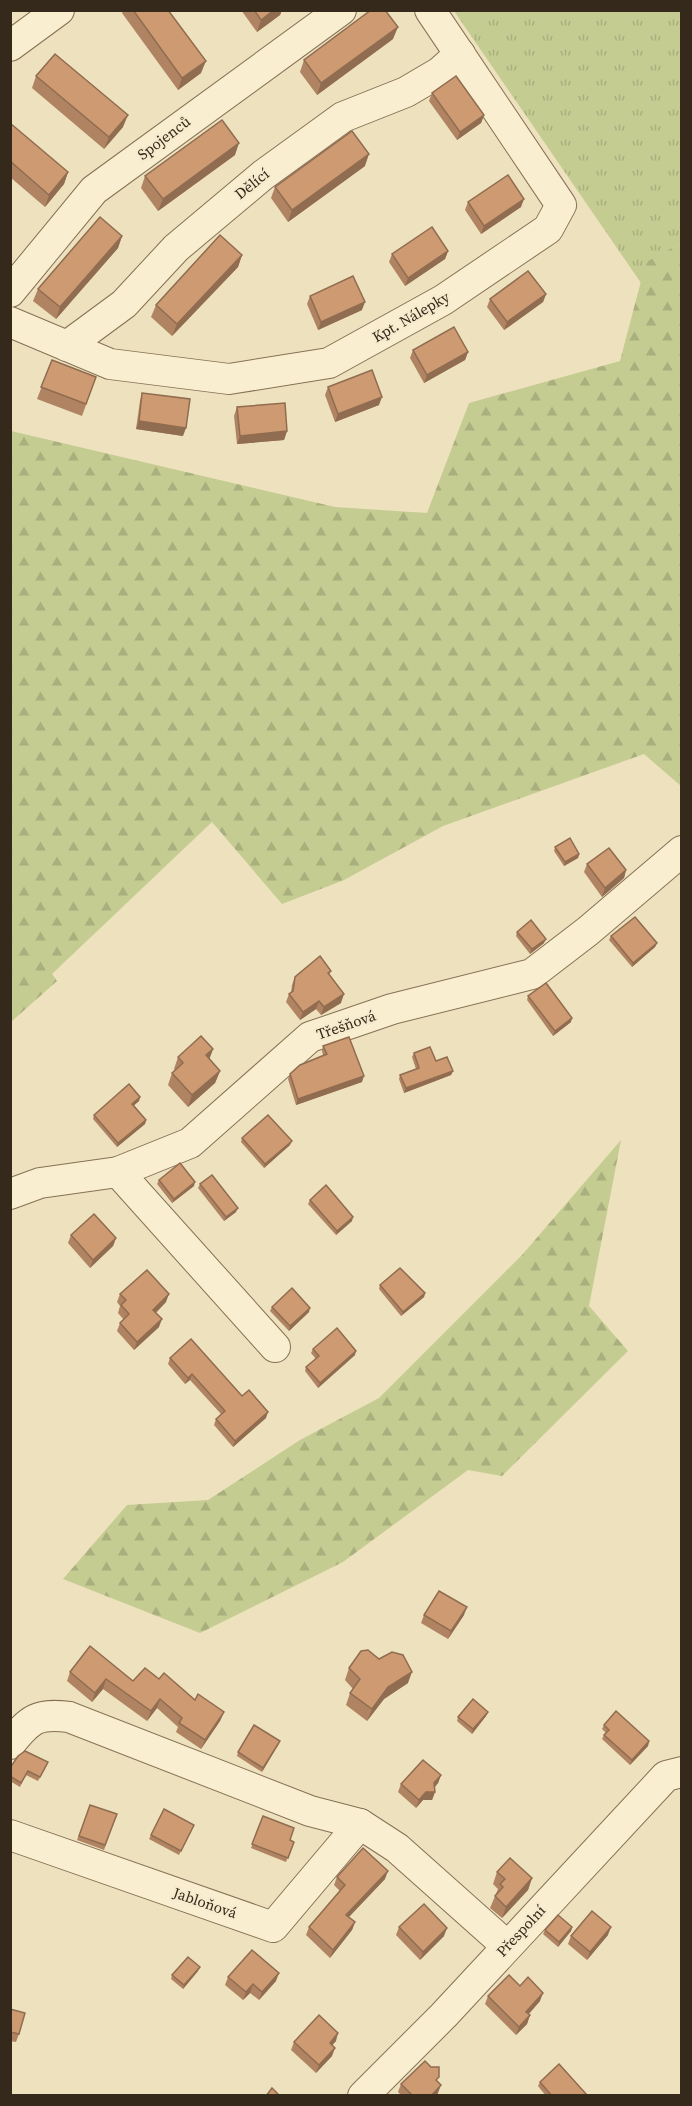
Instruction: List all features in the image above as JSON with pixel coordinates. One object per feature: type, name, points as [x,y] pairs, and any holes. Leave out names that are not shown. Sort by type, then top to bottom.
[{"type":"street","points":[[10,46],[59,10]]},
{"type":"street","name":"Spojenců","points":[[10,292],[94,190],[341,10]]},
{"type":"street","name":"Kpt. Nálepky","points":[[10,322],[110,364],[230,379],[329,363],[443,300],[548,229],[561,205],[430,10]]},
{"type":"street","name":"Dělící","points":[[67,346],[124,304],[176,248],[263,175],[343,117],[406,92],[440,72],[460,54]]},
{"type":"street","name":"Třešňová","points":[[10,1194],[40,1183],[118,1172],[190,1143],[310,1037],[392,1009],[532,974],[588,931],[681,851]]},
{"type":"street","points":[[118,1172],[275,1347]]},
{"type":"street","points":[[10,1744],[28,1722],[48,1714],[69,1718],[310,1812],[360,1824],[397,1848],[507,1946]]},
{"type":"street","name":"Přespolní","points":[[363,2096],[444,2015],[666,1776],[681,1772]]},
{"type":"street","name":"Jabloňová","points":[[10,1835],[273,1927],[360,1824]]},
{"type":"green space","points":[[454,11],[681,11],[681,243],[647,262],[641,283]]},
{"type":"green space","points":[[681,243],[681,786],[644,754],[443,826],[344,880],[282,904],[212,822],[52,974],[57,981],[11,1022],[11,431],[335,507],[427,513],[469,403],[620,361],[646,262]]},
{"type":"green space","points":[[621,1140],[589,1306],[628,1351],[502,1476],[468,1470],[343,1562],[200,1633],[63,1579],[127,1505],[208,1500],[300,1440],[379,1398],[522,1255]]},
{"type":"building","points":[[133,10],[168,10],[206,61],[182,78]]},
{"type":"building","points":[[254,10],[274,10],[261,20]]},
{"type":"building","points":[[371,10],[385,10],[398,27],[321,83],[304,60]]},
{"type":"building","points":[[55,54],[128,115],[109,137],[36,76]]},
{"type":"building","points":[[456,76],[484,115],[460,132],[432,93]]},
{"type":"building","points":[[222,120],[239,143],[163,199],[145,176]]},
{"type":"building","points":[[10,123],[68,172],[49,195],[10,161]]},
{"type":"building","points":[[352,131],[369,154],[292,210],[275,187]]},
{"type":"building","points":[[508,175],[524,199],[484,226],[468,202]]},
{"type":"building","points":[[100,217],[122,236],[60,307],[38,289]]},
{"type":"building","points":[[432,227],[448,251],[408,278],[392,254]]},
{"type":"building","points":[[220,235],[242,255],[177,324],[156,305]]},
{"type":"building","points":[[528,271],[546,294],[507,322],[490,299]]},
{"type":"building","points":[[353,276],[365,302],[321,322],[310,296]]},
{"type":"building","points":[[454,327],[468,352],[427,375],[413,350]]},
{"type":"building","points":[[52,360],[96,377],[86,404],[41,387]]},
{"type":"building","points":[[372,370],[382,397],[338,414],[328,387]]},
{"type":"building","points":[[142,393],[190,399],[186,428],[139,421]]},
{"type":"building","points":[[285,403],[287,431],[240,436],[237,407]]},
{"type":"building","points":[[570,838],[579,854],[565,862],[555,847]]},
{"type":"building","points":[[609,848],[626,870],[605,888],[587,864]]},
{"type":"building","points":[[635,917],[657,943],[633,963],[611,936]]},
{"type":"building","points":[[531,920],[546,939],[532,949],[517,932]]},
{"type":"building","points":[[320,956],[331,971],[328,973],[344,994],[324,1007],[319,1001],[303,1012],[289,994],[293,991],[295,977]]},
{"type":"building","points":[[546,983],[572,1018],[555,1031],[528,996]]},
{"type":"building","points":[[201,1036],[213,1049],[206,1055],[220,1071],[192,1095],[172,1073],[183,1063],[178,1057]]},
{"type":"building","points":[[349,1037],[364,1076],[298,1099],[290,1074],[300,1065],[327,1054],[323,1046]]},
{"type":"building","points":[[430,1047],[436,1061],[447,1057],[453,1071],[406,1088],[400,1075],[419,1068],[414,1053]]},
{"type":"building","points":[[129,1084],[140,1097],[132,1104],[146,1120],[118,1143],[94,1115]]},
{"type":"building","points":[[268,1115],[292,1141],[265,1164],[242,1138]]},
{"type":"building","points":[[180,1163],[195,1182],[174,1199],[159,1180]]},
{"type":"building","points":[[212,1175],[238,1208],[226,1217],[200,1184]]},
{"type":"building","points":[[326,1185],[353,1217],[337,1231],[310,1200]]},
{"type":"building","points":[[94,1214],[116,1238],[93,1260],[71,1235]]},
{"type":"building","points":[[400,1268],[425,1293],[403,1312],[380,1285]]},
{"type":"building","points":[[147,1270],[169,1294],[153,1310],[162,1319],[137,1342],[120,1323],[129,1314],[121,1305],[126,1300],[120,1294]]},
{"type":"building","points":[[292,1288],[310,1308],[290,1326],[272,1307]]},
{"type":"building","points":[[337,1328],[356,1351],[320,1383],[306,1367],[319,1356],[313,1349]]},
{"type":"building","points":[[191,1339],[242,1396],[249,1390],[268,1412],[235,1441],[216,1419],[225,1411],[192,1374],[188,1378],[170,1358]]},
{"type":"building","points":[[439,1591],[467,1607],[451,1631],[424,1615]]},
{"type":"building","points":[[90,1646],[133,1681],[145,1668],[159,1679],[164,1673],[195,1700],[198,1694],[224,1712],[205,1740],[179,1723],[182,1718],[160,1699],[151,1711],[106,1679],[95,1693],[70,1672]]},
{"type":"building","points":[[368,1650],[379,1659],[392,1652],[403,1655],[412,1672],[388,1687],[372,1709],[350,1693],[360,1679],[349,1668],[361,1651]]},
{"type":"building","points":[[473,1699],[488,1712],[473,1729],[458,1717]]},
{"type":"building","points":[[616,1711],[649,1741],[632,1760],[604,1735],[609,1730],[604,1725]]},
{"type":"building","points":[[254,1725],[280,1741],[263,1768],[238,1752]]},
{"type":"building","points":[[25,1751],[48,1762],[40,1777],[28,1771],[21,1783],[10,1776],[10,1768],[18,1756]]},
{"type":"building","points":[[423,1760],[441,1775],[434,1783],[435,1792],[426,1792],[419,1800],[401,1784]]},
{"type":"building","points":[[90,1805],[117,1814],[105,1845],[79,1836]]},
{"type":"building","points":[[164,1809],[194,1825],[181,1851],[151,1835]]},
{"type":"building","points":[[263,1816],[294,1828],[290,1840],[294,1842],[288,1858],[252,1844]]},
{"type":"building","points":[[363,1848],[388,1871],[346,1915],[355,1922],[333,1950],[309,1927],[345,1885],[337,1877]]},
{"type":"building","points":[[510,1858],[532,1878],[506,1907],[495,1896],[503,1887],[500,1884],[505,1879],[497,1872]]},
{"type":"building","points":[[424,1904],[447,1928],[423,1952],[399,1927]]},
{"type":"building","points":[[592,1911],[611,1927],[590,1952],[571,1936]]},
{"type":"building","points":[[558,1915],[572,1927],[559,1942],[545,1930]]},
{"type":"building","points":[[252,1950],[279,1973],[262,1992],[253,1984],[246,1992],[228,1977]]},
{"type":"building","points":[[188,1957],[200,1967],[184,1985],[172,1975]]},
{"type":"building","points":[[509,1975],[520,1986],[528,1977],[543,1993],[526,2012],[530,2015],[519,2027],[488,1996]]},
{"type":"building","points":[[10,2009],[25,2013],[19,2034],[10,2032]]},
{"type":"building","points":[[319,2015],[338,2033],[330,2043],[335,2048],[319,2065],[294,2042]]},
{"type":"building","points":[[425,2061],[431,2067],[439,2067],[439,2077],[436,2080],[441,2085],[431,2096],[413,2096],[401,2084]]},
{"type":"building","points":[[559,2064],[587,2095],[552,2096],[540,2082]]},
{"type":"building","points":[[272,2088],[280,2096],[266,2096]]}]
